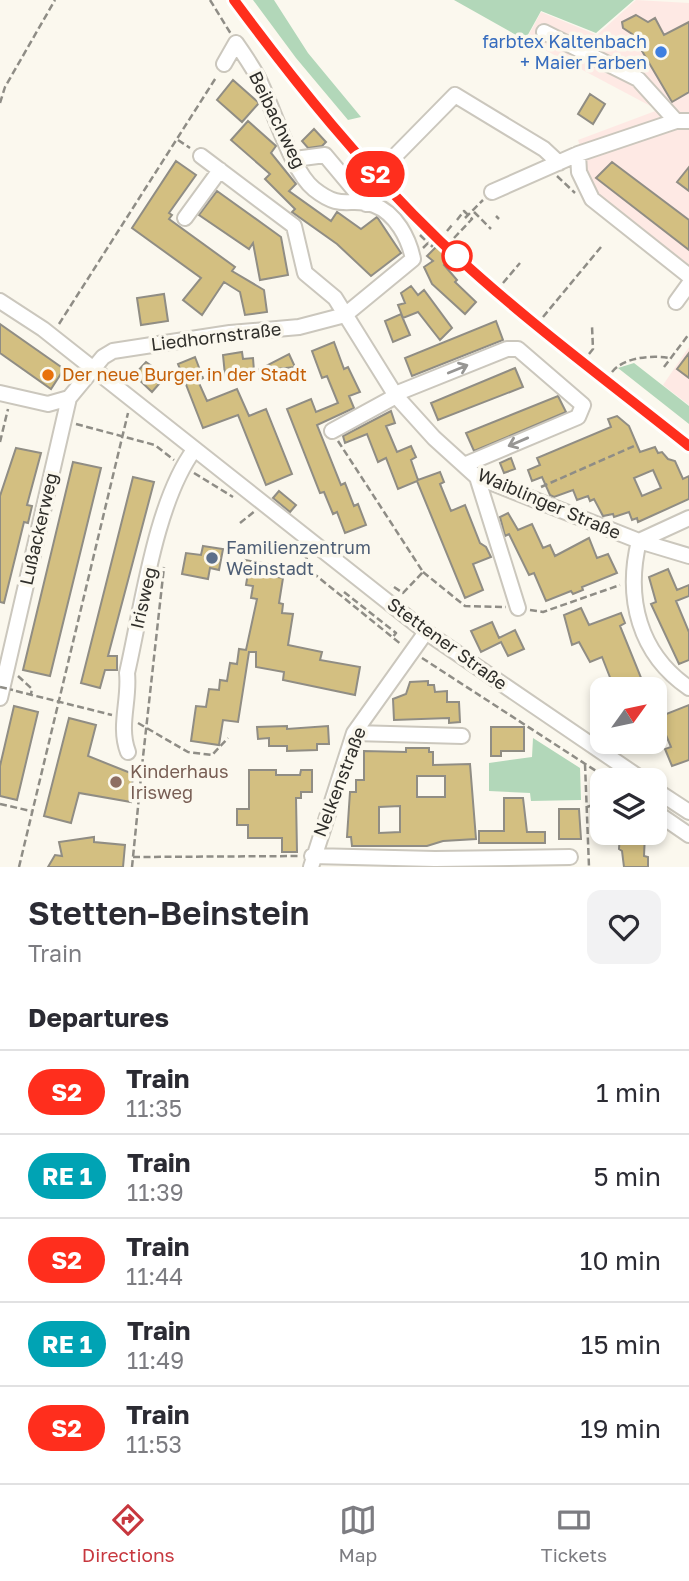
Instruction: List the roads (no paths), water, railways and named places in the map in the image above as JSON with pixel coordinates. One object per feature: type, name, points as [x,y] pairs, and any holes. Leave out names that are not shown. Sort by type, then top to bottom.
[{"type":"street","points":[[544,32],[638,79],[683,121]]},
{"type":"street","name":"Beibachweg","points":[[224,64],[236,43],[257,75],[295,159],[312,188],[339,205],[366,204],[384,211],[409,239],[413,259]]},
{"type":"street","points":[[397,153],[455,95],[544,149],[555,164]]},
{"type":"street","points":[[492,192],[578,153],[683,121]]},
{"type":"street","points":[[578,153],[579,172],[592,199],[689,276]]},
{"type":"street","points":[[295,159],[325,155],[366,204]]},
{"type":"street","points":[[201,156],[294,226],[305,273],[335,299],[345,315]]},
{"type":"street","points":[[185,218],[220,170]]},
{"type":"street","name":"Liedhornstraße","points":[[93,368],[114,351],[230,333],[299,327],[345,315],[413,259]]},
{"type":"street","points":[[676,302],[689,284]]},
{"type":"street","name":"Stettener Straße","points":[[0,301],[43,328],[426,632],[625,768]]},
{"type":"street","name":"Waiblinger Straße","points":[[345,315],[396,395],[434,438],[477,477],[639,541],[689,556]]},
{"type":"street","points":[[332,431],[396,395],[507,349],[518,349],[583,405],[578,417],[464,465]]},
{"type":"street","name":"Lußackerweg","points":[[6,694],[69,398],[93,368]]},
{"type":"street","points":[[0,393],[48,404],[69,398]]},
{"type":"street","name":"Irisweg","points":[[128,752],[122,738],[129,695],[127,673],[164,513],[182,466],[194,450]]},
{"type":"street","points":[[477,477],[518,608]]},
{"type":"street","points":[[689,519],[639,541],[631,572],[635,609],[649,644],[669,674],[689,688]]},
{"type":"street","name":"Nelkenstraße","points":[[311,862],[354,733],[426,632]]},
{"type":"street","points":[[354,733],[462,736]]},
{"type":"street","points":[[667,798],[689,812]]},
{"type":"street","points":[[667,820],[689,835]]},
{"type":"street","points":[[311,862],[570,857]]},
{"type":"railway","points":[[234,0],[332,125],[384,184],[440,241],[531,321],[689,446]]},
{"type":"train","name":"S2","points":[[234,0],[324,117],[366,165],[439,239],[538,328],[689,446]]},
{"type":"place","name":"farbtex Kaltenbach + Maier Farben","points":[[661,52]]},
{"type":"place","name":"Der neue Burger in der Stadt","points":[[48,375]]},
{"type":"place","name":"Familienzentrum Weinstadt","points":[[212,558]]},
{"type":"place","name":"Kinderhaus Irisweg","points":[[116,782]]}]
